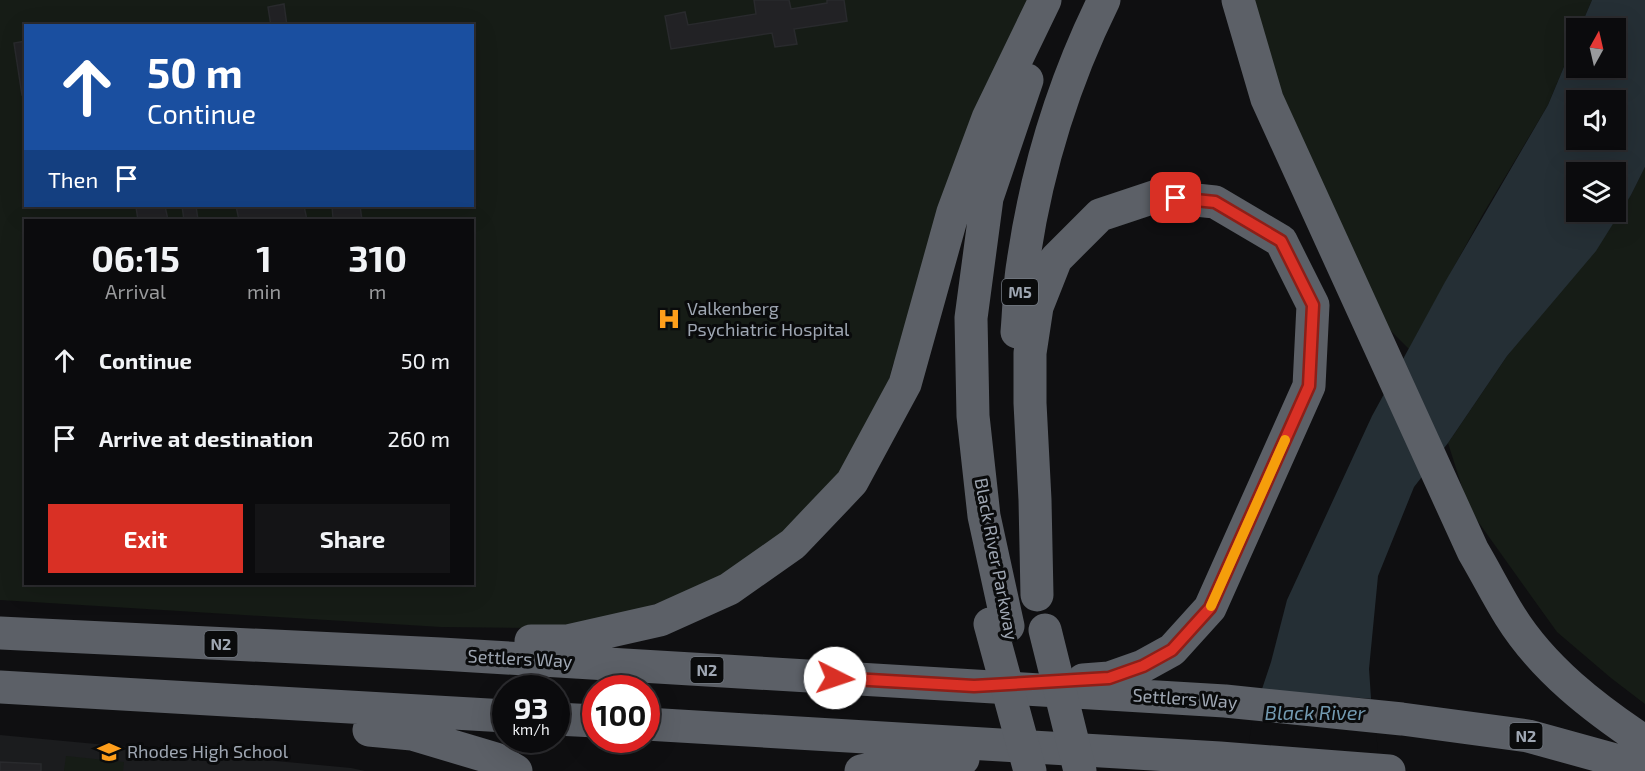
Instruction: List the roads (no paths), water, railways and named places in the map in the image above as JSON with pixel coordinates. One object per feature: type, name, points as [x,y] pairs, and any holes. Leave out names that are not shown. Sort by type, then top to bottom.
[{"type":"highway","points":[[441,654],[480,641],[567,641],[660,620],[729,590],[793,544],[852,482],[905,384],[953,212],[988,118],[1045,0]]},
{"type":"highway","name":"Black River Parkway","points":[[1044,771],[999,625],[973,416],[971,318],[987,198],[1022,91],[1063,0]]},
{"type":"highway","name":"Black River Parkway","points":[[1080,771],[1037,595],[1017,480],[1013,372],[1022,264],[1044,157],[1065,87],[1104,0]]},
{"type":"highway","points":[[1238,0],[1267,99],[1459,522],[1511,618],[1550,667],[1603,714],[1645,742]]},
{"type":"highway","points":[[974,686],[1109,678],[1143,666],[1172,650],[1210,608],[1309,386],[1313,305],[1281,241],[1215,202],[1157,196],[1100,215],[1056,259],[1037,307],[1030,353],[1029,404],[1035,500],[1037,595]]},
{"type":"highway","points":[[999,625],[1024,759]]},
{"type":"highway","name":"Settlers Way","points":[[0,633],[441,654],[1224,701],[1402,719],[1528,736],[1645,770]]},
{"type":"highway","points":[[0,687],[492,715]]},
{"type":"highway","points":[[180,698],[327,726],[412,734],[496,759],[516,771]]},
{"type":"highway","points":[[660,725],[1024,759]]},
{"type":"highway","points":[[861,771],[897,764],[1024,759],[1220,758],[1389,771]]},
{"type":"water","name":"Black River","points":[[1592,0],[1645,0],[1645,167],[1626,203],[1626,162],[1566,162],[1566,222],[1614,222],[1596,251],[1507,356],[1448,443],[1414,487],[1378,576],[1369,669],[1376,771],[1258,701],[1287,600],[1372,416],[1445,282],[1548,105],[1566,62],[1566,78],[1626,78],[1626,18],[1584,18]]},
{"type":"place","name":"Valkenberg Psychiatric Hospital","points":[[669,319]]},
{"type":"place","name":"Rhodes High School","points":[[109,752]]}]
